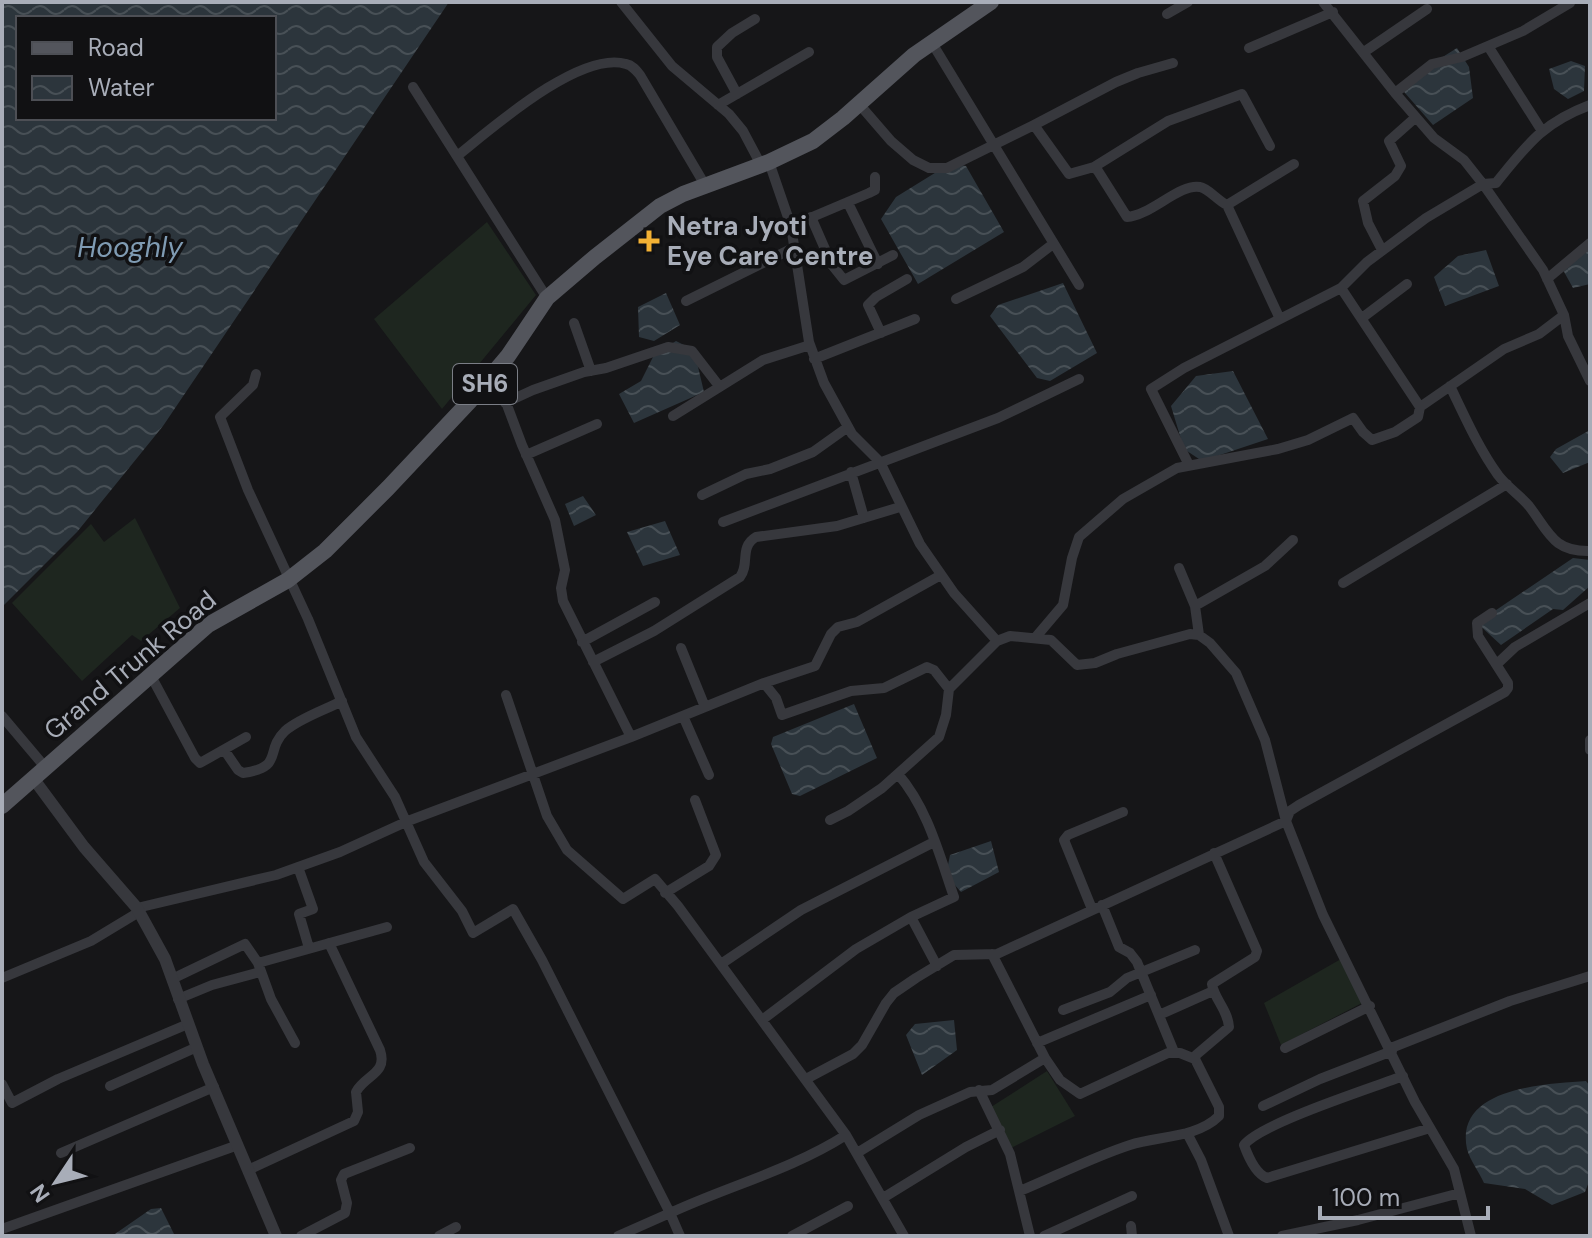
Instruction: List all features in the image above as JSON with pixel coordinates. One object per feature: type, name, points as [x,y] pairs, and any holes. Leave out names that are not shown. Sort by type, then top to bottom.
[{"type":"main road","name":"Grand Trunk Road","points":[[2,806],[208,625],[288,580],[359,518],[495,373],[547,298],[660,206],[705,185],[765,164],[813,141],[914,55],[991,2]]},
{"type":"street","points":[[621,2],[672,66],[743,131],[765,164],[791,226],[814,359],[852,434],[880,462],[920,544],[954,593],[997,641]]},
{"type":"street","points":[[1167,14],[1188,2]]},
{"type":"street","points":[[1323,2],[1434,138],[1455,152],[1483,184],[1547,279],[1564,315],[1568,336],[1590,381]]},
{"type":"street","points":[[1395,93],[1432,64],[1462,57],[1523,31],[1570,3]]},
{"type":"street","points":[[1364,52],[1427,9]]},
{"type":"street","points":[[1249,48],[1333,12]]},
{"type":"street","points":[[737,94],[717,57],[717,47],[755,19]]},
{"type":"street","points":[[932,43],[1079,285]]},
{"type":"street","points":[[1488,46],[1542,131]]},
{"type":"street","points":[[718,105],[809,52]]},
{"type":"street","points":[[859,104],[891,141],[913,160],[929,168],[947,168],[1127,77],[1173,63]]},
{"type":"street","points":[[457,156],[538,93],[600,64],[626,64],[640,75],[705,185]]},
{"type":"street","points":[[413,87],[547,298]]},
{"type":"street","points":[[1034,125],[1069,174],[1094,167],[1168,121],[1242,94],[1270,146]]},
{"type":"street","points":[[1189,465],[1151,389],[1184,368],[1341,288],[1382,250],[1426,218],[1483,184],[1496,183],[1531,140],[1562,115],[1590,105]]},
{"type":"street","points":[[1382,250],[1368,223],[1363,201],[1395,176],[1401,166],[1389,141],[1416,117]]},
{"type":"street","points":[[1227,205],[1294,164]]},
{"type":"street","points":[[1094,167],[1127,217],[1199,186],[1227,205],[1280,319]]},
{"type":"street","points":[[791,226],[875,190],[875,177]]},
{"type":"street","points":[[848,203],[878,264]]},
{"type":"street","points":[[811,217],[832,265],[844,280],[893,255]]},
{"type":"street","points":[[1547,279],[1590,243]]},
{"type":"street","points":[[956,299],[1023,267],[1053,244]]},
{"type":"street","points":[[686,301],[795,247]]},
{"type":"street","points":[[881,333],[868,305],[907,279]]},
{"type":"street","points":[[1362,318],[1407,284]]},
{"type":"street","points":[[1341,288],[1420,407]]},
{"type":"street","points":[[1035,638],[1063,605],[1079,537],[1123,499],[1177,468],[1278,449],[1308,440],[1353,418],[1372,440],[1412,422],[1418,417],[1420,407],[1504,349],[1539,334],[1564,315]]},
{"type":"street","points":[[814,359],[915,319]]},
{"type":"street","points":[[574,323],[591,371]]},
{"type":"street","points":[[673,416],[763,360],[810,345]]},
{"type":"street","points":[[505,403],[533,390],[668,347],[692,351],[719,386]]},
{"type":"street","points":[[495,373],[555,520],[565,570],[561,594],[631,737]]},
{"type":"street","points":[[256,374],[253,385],[220,417],[258,514],[363,749],[408,821],[413,842],[424,862],[462,911],[473,933],[513,909],[542,960],[680,1236]]},
{"type":"street","points":[[723,522],[998,418],[1079,379]]},
{"type":"street","points":[[1450,386],[1477,443],[1552,540],[1572,551],[1590,551]]},
{"type":"street","points":[[526,455],[597,424]]},
{"type":"street","points":[[702,495],[746,474],[770,469],[813,452],[848,427]]},
{"type":"street","points":[[851,472],[864,518]]},
{"type":"street","points":[[1343,583],[1507,484]]},
{"type":"street","points":[[593,662],[654,631],[740,577],[744,572],[745,549],[749,541],[756,537],[837,526],[900,507]]},
{"type":"street","points":[[1195,606],[1265,566],[1293,540]]},
{"type":"street","points":[[1179,568],[1195,606],[1199,635]]},
{"type":"street","points":[[2,978],[91,941],[138,910],[239,884],[340,852],[408,821],[533,772],[815,666],[831,634],[838,627],[857,622],[941,575]]},
{"type":"street","points":[[582,642],[655,602]]},
{"type":"street","points":[[1497,664],[1515,647],[1590,603]]},
{"type":"street","points":[[806,1079],[853,1054],[862,1045],[894,993],[954,955],[992,954],[1286,821],[1290,811],[1299,805],[1505,692],[1508,683],[1478,636],[1477,623],[1492,613]]},
{"type":"street","points":[[830,820],[848,811],[898,774],[939,737],[949,689],[997,641],[1010,636],[1051,640],[1077,665],[1095,663],[1190,634],[1199,635],[1236,673],[1265,740],[1286,821],[1323,915],[1403,1076],[1454,1169],[1471,1236]]},
{"type":"street","points":[[681,648],[705,707]]},
{"type":"street","points":[[764,683],[776,698],[782,715],[851,691],[884,688],[927,667],[934,670],[949,689]]},
{"type":"street","points":[[150,674],[197,760],[203,762],[246,737]]},
{"type":"street","points":[[506,695],[547,816],[567,850],[623,899],[655,879],[846,1135],[904,1236]]},
{"type":"street","points":[[225,751],[243,773],[265,768],[286,731],[342,701]]},
{"type":"street","points":[[2,716],[84,847],[138,910],[165,959],[197,1047],[276,1236]]},
{"type":"street","points":[[683,716],[709,775]]},
{"type":"street","points":[[1590,740],[1590,750]]},
{"type":"street","points":[[762,1020],[856,949],[911,917],[954,897],[925,814],[898,774]]},
{"type":"street","points":[[665,893],[709,866],[716,855],[695,800]]},
{"type":"street","points":[[1123,812],[1068,835],[1064,840],[1119,947],[1134,957],[1174,1052]]},
{"type":"street","points":[[721,964],[801,910],[934,842]]},
{"type":"street","points":[[1195,1059],[1201,1050],[1229,1027],[1212,984],[1257,954],[1214,853]]},
{"type":"street","points":[[298,867],[313,909],[299,914],[309,948]]},
{"type":"street","points":[[911,917],[937,966]]},
{"type":"street","points":[[178,999],[309,948],[387,927]]},
{"type":"street","points":[[248,1170],[354,1121],[358,1112],[356,1092],[382,1067],[380,1050],[329,943]]},
{"type":"street","points":[[172,979],[245,944],[295,1043]]},
{"type":"street","points":[[1063,1010],[1110,992],[1127,978],[1195,950]]},
{"type":"street","points":[[992,954],[1045,1058],[1060,1080],[1080,1094],[1154,1058],[1174,1052],[1195,1059],[1220,1112],[1214,1121],[1187,1133],[1128,1146],[1020,1191]]},
{"type":"street","points":[[1263,1106],[1320,1079],[1510,1001],[1590,976]]},
{"type":"street","points":[[1159,1015],[1213,991]]},
{"type":"street","points":[[1037,1043],[1151,995]]},
{"type":"street","points":[[1285,1048],[1370,1006]]},
{"type":"street","points":[[2,1084],[12,1103],[58,1079],[188,1024]]},
{"type":"street","points":[[110,1086],[197,1047]]},
{"type":"street","points":[[857,1153],[919,1115],[958,1096],[992,1090],[1045,1058]]},
{"type":"street","points":[[1403,1076],[1318,1107],[1254,1135],[1244,1145],[1246,1150],[1257,1170],[1267,1178],[1430,1128]]},
{"type":"street","points":[[61,1153],[214,1087]]},
{"type":"street","points":[[979,1090],[1010,1154],[1030,1236]]},
{"type":"street","points":[[883,1198],[1000,1130]]},
{"type":"street","points":[[1187,1133],[1201,1160],[1229,1236]]},
{"type":"street","points":[[618,1236],[704,1197],[768,1174],[822,1150],[846,1135]]},
{"type":"street","points":[[2,1229],[238,1145]]},
{"type":"street","points":[[301,1236],[345,1213],[347,1203],[341,1180],[344,1174],[410,1148]]},
{"type":"street","points":[[1282,1236],[1460,1193]]},
{"type":"street","points":[[1044,1236],[1132,1196]]},
{"type":"street","points":[[792,1236],[848,1206]]},
{"type":"street","points":[[439,1236],[456,1227]]},
{"type":"shaded area","points":[[487,222],[536,295],[442,409],[374,319]]},
{"type":"shaded area","points":[[135,518],[180,608],[141,641],[132,635],[82,681],[12,603],[91,524],[104,542]]},
{"type":"shaded area","points":[[1341,959],[1362,1003],[1281,1045],[1264,1003]]},
{"type":"shaded area","points":[[1047,1071],[1075,1116],[1007,1150],[991,1107]]},
{"type":"water","name":"Hooghly","points":[[2,2],[449,2],[163,426],[77,532],[2,607]]},
{"type":"water","points":[[1457,48],[1469,67],[1473,98],[1433,125],[1398,85]]},
{"type":"water","points":[[1571,61],[1585,66],[1584,91],[1568,99],[1554,89],[1549,69]]},
{"type":"water","points":[[951,163],[966,166],[1004,232],[918,284],[881,219],[896,197]]},
{"type":"water","points":[[1590,249],[1590,284],[1573,288],[1563,270]]},
{"type":"water","points":[[1486,250],[1499,286],[1445,306],[1434,277],[1458,256]]},
{"type":"water","points":[[1063,283],[1097,353],[1050,381],[1037,378],[990,316],[998,305]]},
{"type":"water","points":[[666,293],[680,325],[654,341],[639,337],[638,307]]},
{"type":"water","points":[[676,341],[694,350],[704,392],[634,423],[619,394],[641,381],[654,355]]},
{"type":"water","points":[[1233,371],[1268,439],[1202,461],[1184,449],[1171,406],[1196,376]]},
{"type":"water","points":[[1590,430],[1590,462],[1563,473],[1550,457],[1556,449]]},
{"type":"water","points":[[583,496],[596,515],[574,526],[565,504]]},
{"type":"water","points":[[665,521],[680,555],[643,566],[627,532]]},
{"type":"water","points":[[1573,558],[1590,560],[1590,586],[1563,610],[1553,609],[1501,645],[1477,623]]},
{"type":"water","points":[[854,704],[877,758],[800,796],[792,794],[771,744],[773,737]]},
{"type":"water","points":[[991,841],[999,872],[961,892],[946,875],[950,855]]},
{"type":"water","points":[[954,1020],[957,1050],[922,1075],[906,1035],[915,1024]]},
{"type":"water","points":[[1586,1081],[1590,1086],[1590,1179],[1585,1192],[1552,1205],[1525,1189],[1484,1183],[1467,1149],[1467,1128],[1474,1113],[1488,1101],[1527,1087]]},
{"type":"water","points":[[161,1208],[175,1236],[112,1236],[151,1209]]},
{"type":"place","name":"Netra Jyoti Eye Care Centre","points":[[649,241]]}]
